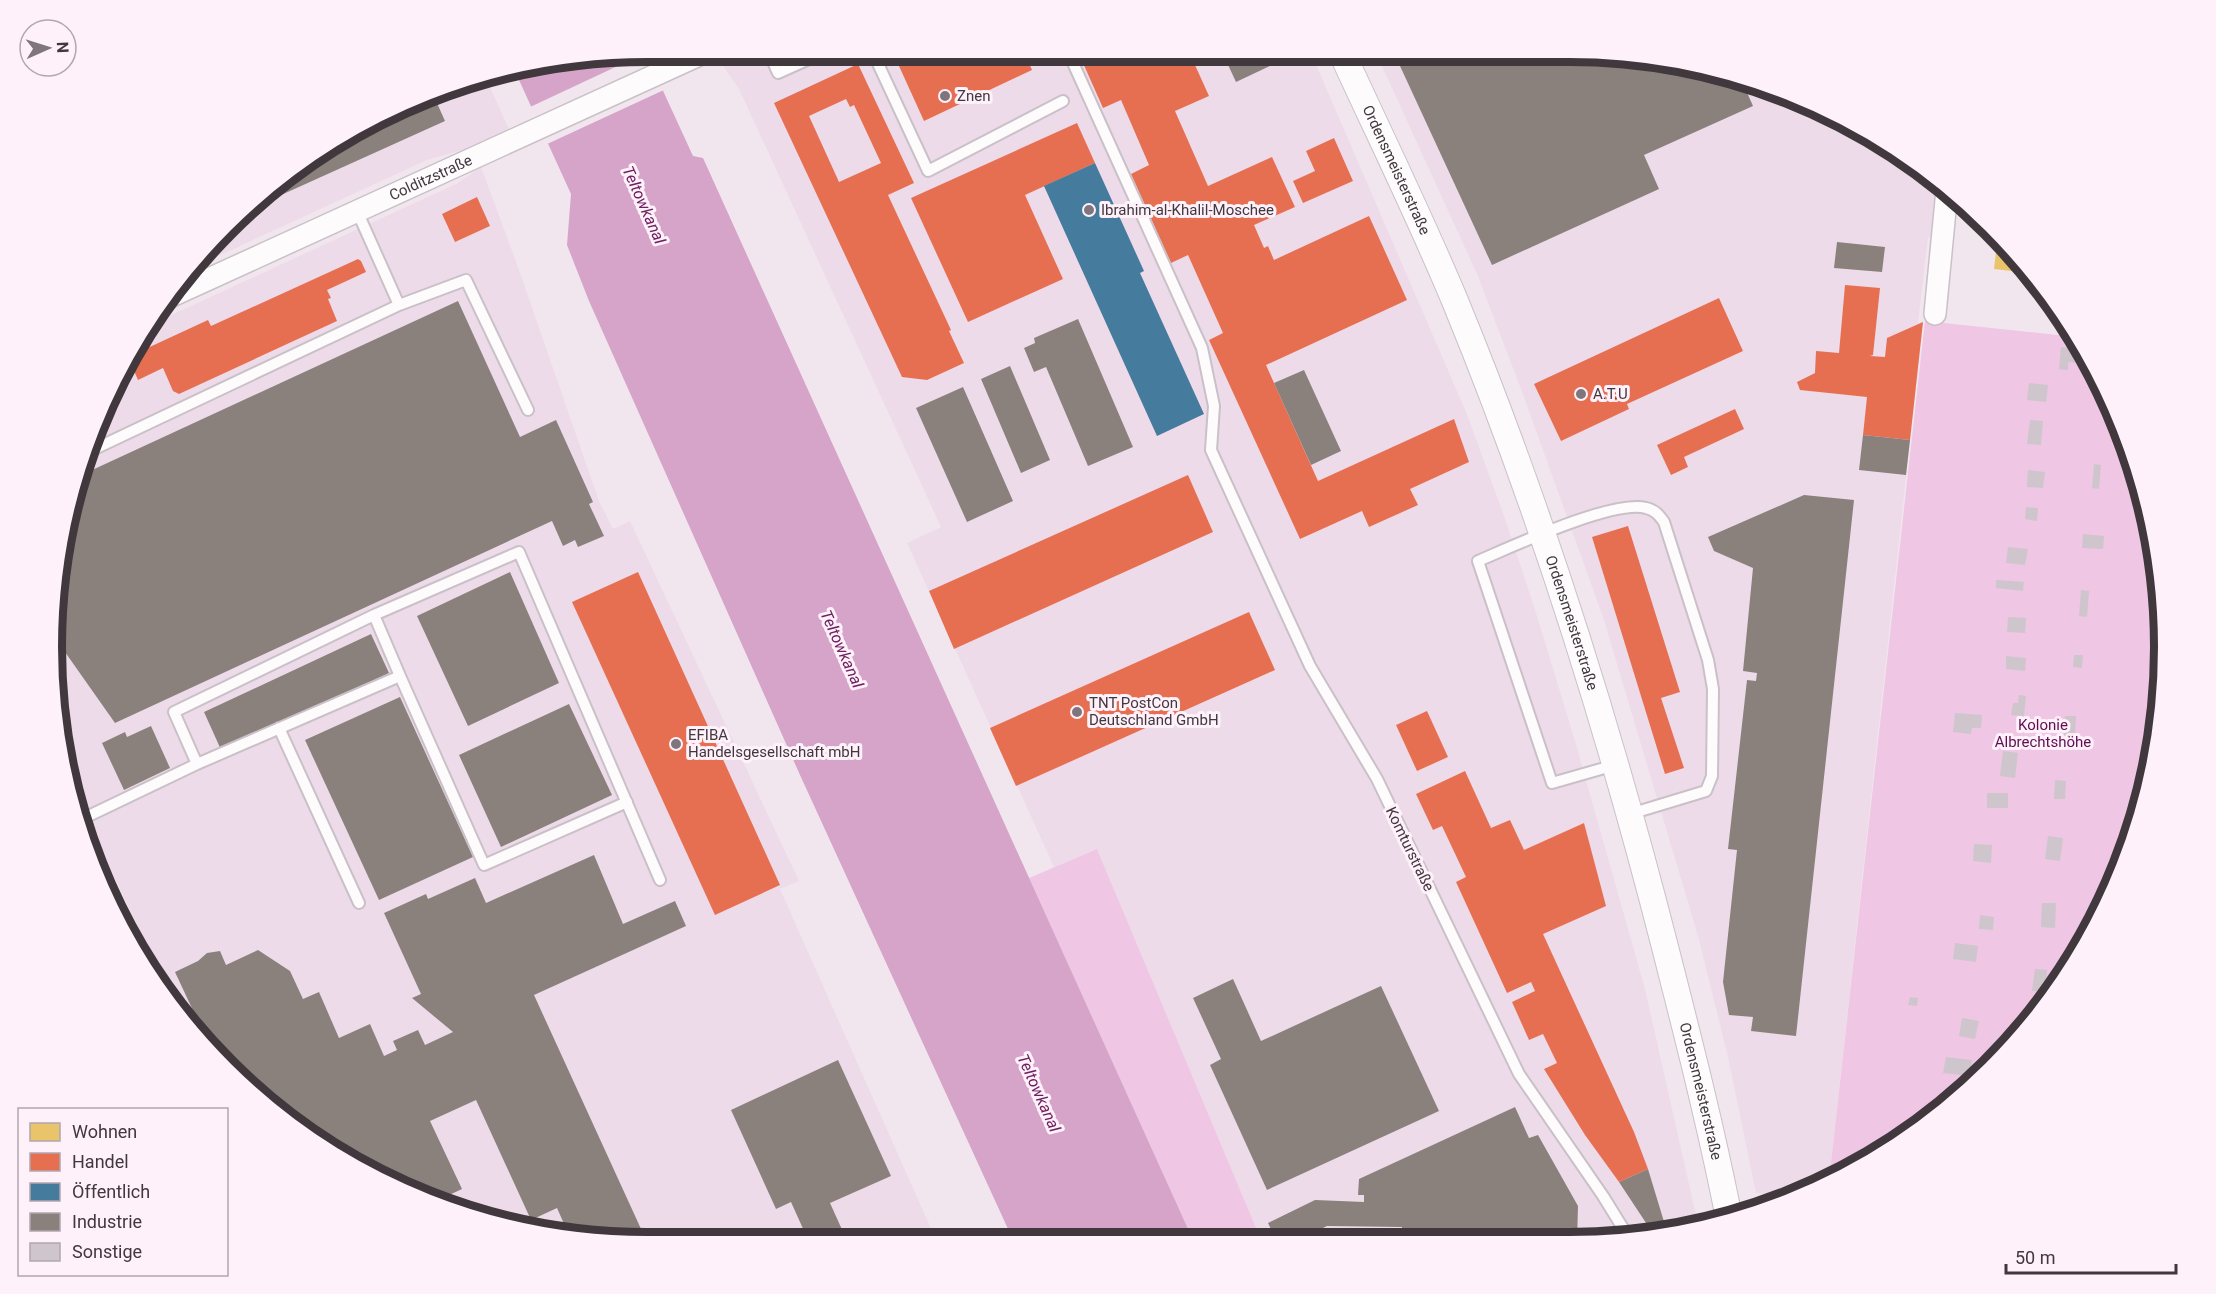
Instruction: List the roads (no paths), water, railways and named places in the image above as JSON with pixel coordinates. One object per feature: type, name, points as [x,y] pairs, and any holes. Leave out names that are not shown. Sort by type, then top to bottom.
[{"type":"street","name":"Colditzstraße","points":[[182,291],[684,62]]},
{"type":"street","name":"Ordensmeisterstraße","points":[[1346,62],[1455,302],[1520,470],[1542,534],[1630,814],[1689,1040],[1727,1211]]},
{"type":"street","points":[[1935,314],[1946,200]]},
{"type":"lane","points":[[773,62],[778,74],[803,62]]},
{"type":"lane","points":[[877,62],[928,171],[1063,101]]},
{"type":"lane","name":"Komturstraße","points":[[1073,62],[1202,348],[1215,406],[1211,450],[1310,666],[1377,779],[1519,1074],[1624,1229]]},
{"type":"lane","points":[[357,212],[399,305]]},
{"type":"lane","points":[[97,448],[399,305],[466,279],[528,410]]},
{"type":"lane","points":[[1615,765],[1552,783],[1478,561],[1542,534],[1622,508],[1647,508],[1657,512],[1664,522],[1708,660],[1713,689],[1712,776],[1706,791],[1630,814]]},
{"type":"lane","points":[[197,764],[174,712],[374,615],[519,552],[660,880]]},
{"type":"lane","points":[[374,615],[484,865],[627,801]]},
{"type":"lane","points":[[87,817],[197,764],[400,676]]},
{"type":"lane","points":[[279,728],[359,903]]},
{"type":"water","name":"Teltowkanal","points":[[650,62],[693,156],[703,158],[1189,1232],[1009,1232],[800,775],[589,301],[567,245],[571,194],[517,76],[571,67]]},
{"type":"place","name":"Znen","points":[[945,96]]},
{"type":"place","name":"Ibrahim-al-Khalil-Moschee","points":[[1089,210]]},
{"type":"place","name":"A.T.U","points":[[1581,394]]},
{"type":"place","name":"TNT PostCon Deutschland GmbH","points":[[1077,712]]},
{"type":"place","name":"EFIBA Handelsgesellschaft mbH","points":[[676,744]]},
{"type":"park label","name":"Kolonie Albrechtshöhe","points":[[2043,734]]}]
